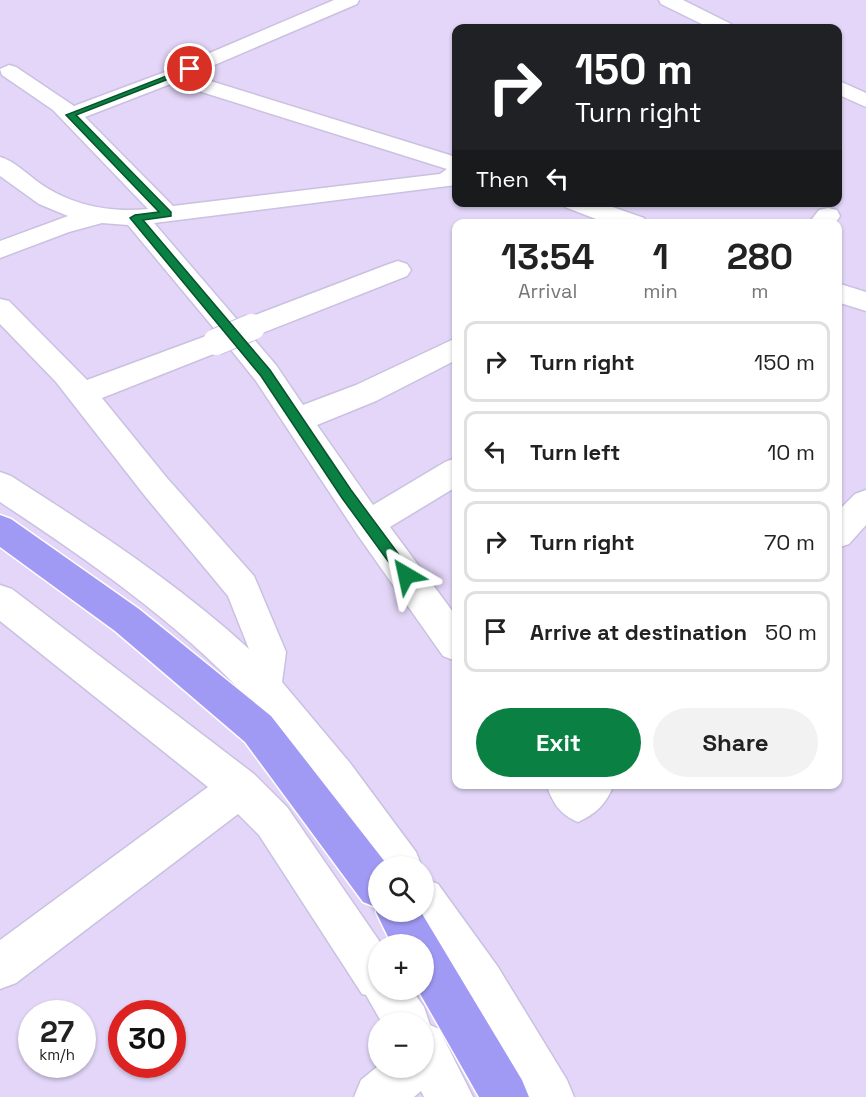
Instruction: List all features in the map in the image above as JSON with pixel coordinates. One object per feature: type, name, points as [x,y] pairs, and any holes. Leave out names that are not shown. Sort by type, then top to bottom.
[{"type":"highway","points":[[0,529],[127,620],[258,729],[368,873]]},
{"type":"highway","points":[[434,975],[505,1097]]},
{"type":"street","points":[[303,0],[322,11]]},
{"type":"street","points":[[70,115],[172,76],[350,0]]},
{"type":"street","points":[[668,0],[716,24]]},
{"type":"street","points":[[9,71],[61,105],[167,214]]},
{"type":"street","points":[[172,76],[452,163]]},
{"type":"street","points":[[842,89],[866,101]]},
{"type":"street","points":[[0,164],[36,194],[65,208],[99,217],[135,218],[447,180],[452,176]]},
{"type":"street","points":[[0,250],[62,226],[99,217]]},
{"type":"street","points":[[135,218],[266,373],[368,524],[452,639]]},
{"type":"street","points":[[82,394],[398,270]]},
{"type":"street","points":[[842,294],[866,302]]},
{"type":"street","points":[[0,308],[66,374],[156,487],[242,587],[268,652],[258,729]]},
{"type":"street","points":[[297,420],[366,393],[452,350]]},
{"type":"street","points":[[368,524],[452,473]]},
{"type":"street","points":[[0,485],[158,594],[214,640],[263,689],[349,793],[393,856]]},
{"type":"street","points":[[842,529],[866,503]]},
{"type":"street","points":[[0,600],[240,789],[273,821],[368,963]]},
{"type":"street","points":[[0,967],[240,789]]},
{"type":"street","points":[[569,789],[578,802],[590,789]]},
{"type":"street","points":[[434,914],[482,982],[550,1097]]},
{"type":"street","points":[[378,1097],[409,1078]]},
{"type":"shaded area","points":[[0,0],[866,0],[866,1097],[0,1097]]},
{"type":"route","points":[[190,69],[70,115],[119,162],[167,214],[135,218],[266,373],[347,494],[406,575]]}]
